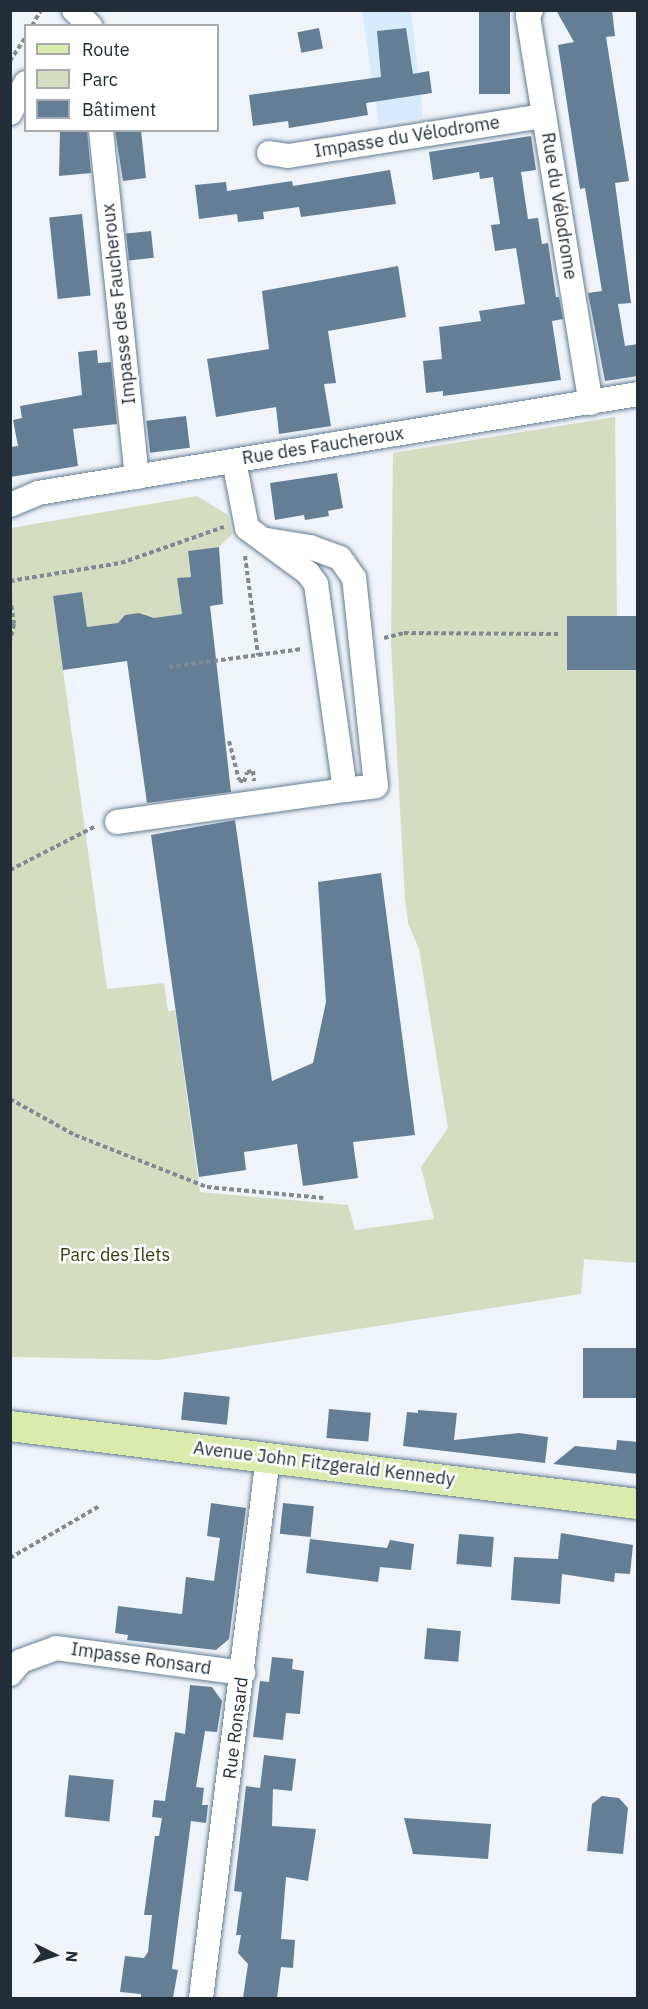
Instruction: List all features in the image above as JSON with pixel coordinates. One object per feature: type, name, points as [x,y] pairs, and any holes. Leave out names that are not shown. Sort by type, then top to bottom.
[{"type":"main road","name":"Avenue John Fitzgerald Kennedy","points":[[10,1426],[638,1504]]},
{"type":"street","points":[[60,24],[69,10]]},
{"type":"street","points":[[74,10],[88,24]]},
{"type":"street","name":"Rue du Vélodrome","points":[[531,10],[528,16],[591,403]]},
{"type":"street","points":[[10,113],[24,87]]},
{"type":"street","name":"Impasse du Vélodrome","points":[[269,153],[288,156],[544,116]]},
{"type":"street","name":"Impasse des Faucheroux","points":[[101,132],[137,477]]},
{"type":"street","name":"Rue des Faucheroux","points":[[10,506],[38,493],[638,394]]},
{"type":"street","points":[[234,461],[253,529],[308,573],[316,584],[345,790]]},
{"type":"street","points":[[117,822],[376,786],[354,578],[348,565],[340,558],[253,529]]},
{"type":"street","name":"Rue Ronsard","points":[[201,1998],[268,1457]]},
{"type":"street","name":"Impasse Ronsard","points":[[10,1674],[21,1661],[56,1648],[243,1673]]},
{"type":"path","points":[[33,24],[41,10]]},
{"type":"path","points":[[10,61],[24,39]]},
{"type":"path","points":[[10,581],[121,563],[253,529],[244,562],[258,655]]},
{"type":"path","points":[[10,598],[14,624],[10,641]]},
{"type":"path","points":[[361,641],[404,633],[558,634]]},
{"type":"path","points":[[169,667],[324,646]]},
{"type":"path","points":[[229,741],[239,780],[244,782],[247,772],[253,771],[254,783]]},
{"type":"path","points":[[10,870],[90,827],[117,822]]},
{"type":"path","points":[[10,1099],[75,1135],[207,1187],[323,1198]]},
{"type":"path","points":[[10,1558],[98,1507]]},
{"type":"shaded area","points":[[362,11],[411,11],[423,117],[379,124]]},
{"type":"green space","name":"Parc des Ilets","points":[[615,417],[617,616],[638,616],[637,1263],[584,1259],[581,1294],[160,1360],[11,1357],[11,528],[197,496],[228,515],[232,534],[219,547],[188,551],[191,577],[178,578],[182,614],[149,619],[125,615],[120,623],[87,627],[82,592],[53,597],[107,989],[164,983],[168,1011],[175,1010],[200,1192],[348,1205],[355,1230],[434,1219],[421,1167],[448,1128],[419,949],[408,923],[405,899],[391,645],[393,453]]},
{"type":"building","points":[[479,10],[510,10],[510,94],[479,94]]},
{"type":"building","points":[[556,10],[612,10],[615,36],[606,37],[629,181],[615,183],[631,303],[618,304],[625,346],[638,344],[638,376],[605,381],[588,293],[602,291],[585,188],[580,189],[558,45],[574,42]]},
{"type":"building","points":[[319,28],[323,49],[301,53],[297,32]]},
{"type":"building","points":[[406,28],[413,74],[429,71],[432,93],[366,103],[368,115],[289,128],[288,121],[253,126],[249,95],[381,77],[377,31]]},
{"type":"building","points":[[60,132],[87,132],[91,173],[59,176]]},
{"type":"building","points":[[115,132],[141,132],[146,178],[123,181]]},
{"type":"building","points":[[531,136],[536,170],[521,172],[528,219],[538,218],[542,244],[548,243],[556,297],[559,297],[563,319],[552,321],[561,380],[443,396],[443,391],[426,393],[423,361],[442,359],[439,327],[481,321],[479,311],[525,304],[516,248],[495,251],[491,225],[500,224],[493,177],[480,179],[479,172],[433,180],[429,152]]},
{"type":"building","points":[[390,170],[396,204],[301,217],[299,207],[263,212],[264,219],[238,222],[237,214],[199,219],[195,185],[226,182],[227,191],[292,181],[293,186]]},
{"type":"building","points":[[82,214],[91,296],[58,299],[49,217]]},
{"type":"building","points":[[151,231],[154,258],[129,260],[126,234]]},
{"type":"building","points":[[398,266],[406,317],[328,331],[336,383],[324,384],[331,426],[279,434],[276,407],[216,417],[207,359],[269,349],[262,291]]},
{"type":"building","points":[[97,350],[98,363],[111,362],[117,424],[73,429],[78,466],[10,477],[10,447],[18,446],[13,420],[22,418],[20,406],[82,395],[78,352]]},
{"type":"building","points":[[186,416],[190,448],[150,453],[146,421]]},
{"type":"building","points":[[337,473],[343,508],[328,511],[329,516],[305,520],[304,515],[275,520],[270,483]]},
{"type":"building","points":[[219,547],[223,604],[210,606],[231,792],[147,803],[127,661],[63,670],[53,596],[82,592],[87,627],[118,623],[125,615],[139,613],[154,618],[182,614],[177,578],[191,577],[188,551]]},
{"type":"building","points":[[567,616],[638,616],[638,670],[567,670]]},
{"type":"building","points":[[235,820],[272,1081],[313,1063],[326,1002],[318,882],[381,873],[415,1135],[353,1142],[358,1178],[303,1186],[297,1144],[244,1152],[246,1170],[199,1177],[151,835]]},
{"type":"building","points":[[583,1348],[638,1348],[638,1398],[583,1398]]},
{"type":"building","points":[[184,1392],[230,1397],[227,1425],[181,1420]]},
{"type":"building","points":[[329,1409],[371,1413],[368,1442],[326,1438]]},
{"type":"building","points":[[418,1410],[457,1413],[454,1440],[519,1433],[548,1437],[545,1463],[403,1446],[407,1412],[418,1413]]},
{"type":"building","points":[[617,1440],[638,1442],[638,1474],[553,1464],[575,1446],[616,1450]]},
{"type":"building","points":[[211,1503],[246,1508],[229,1639],[216,1650],[127,1640],[128,1635],[115,1633],[118,1606],[182,1614],[186,1577],[214,1581],[220,1538],[207,1536]]},
{"type":"building","points":[[283,1503],[314,1506],[311,1537],[280,1534]]},
{"type":"building","points":[[561,1533],[633,1545],[630,1574],[615,1573],[614,1582],[562,1574],[560,1604],[511,1600],[514,1557],[558,1559]]},
{"type":"building","points":[[459,1534],[494,1537],[491,1567],[456,1564]]},
{"type":"building","points":[[310,1539],[387,1548],[390,1540],[414,1544],[411,1570],[380,1567],[378,1582],[306,1573]]},
{"type":"building","points":[[427,1628],[461,1631],[458,1662],[424,1659]]},
{"type":"building","points":[[272,1657],[293,1659],[292,1669],[304,1671],[300,1714],[286,1713],[283,1740],[253,1737],[260,1681],[269,1682]]},
{"type":"building","points":[[190,1685],[212,1687],[222,1701],[217,1732],[205,1731],[196,1787],[204,1788],[202,1805],[208,1805],[206,1823],[191,1821],[172,1969],[178,1970],[173,1998],[141,1998],[141,1994],[120,1992],[125,1956],[144,1958],[148,1952],[152,1915],[144,1915],[155,1836],[159,1836],[162,1818],[152,1817],[154,1800],[165,1801],[175,1732],[185,1734]]},
{"type":"building","points":[[264,1755],[296,1759],[292,1791],[273,1789],[272,1826],[316,1829],[308,1881],[286,1877],[281,1939],[295,1940],[293,1968],[281,1967],[277,1998],[243,1998],[248,1964],[238,1953],[241,1935],[236,1935],[242,1892],[234,1891],[246,1786],[260,1788]]},
{"type":"building","points":[[69,1775],[114,1780],[109,1821],[65,1817]]},
{"type":"building","points":[[602,1796],[619,1798],[628,1808],[623,1854],[587,1851],[592,1804]]},
{"type":"building","points":[[404,1818],[491,1824],[488,1859],[413,1854]]}]
